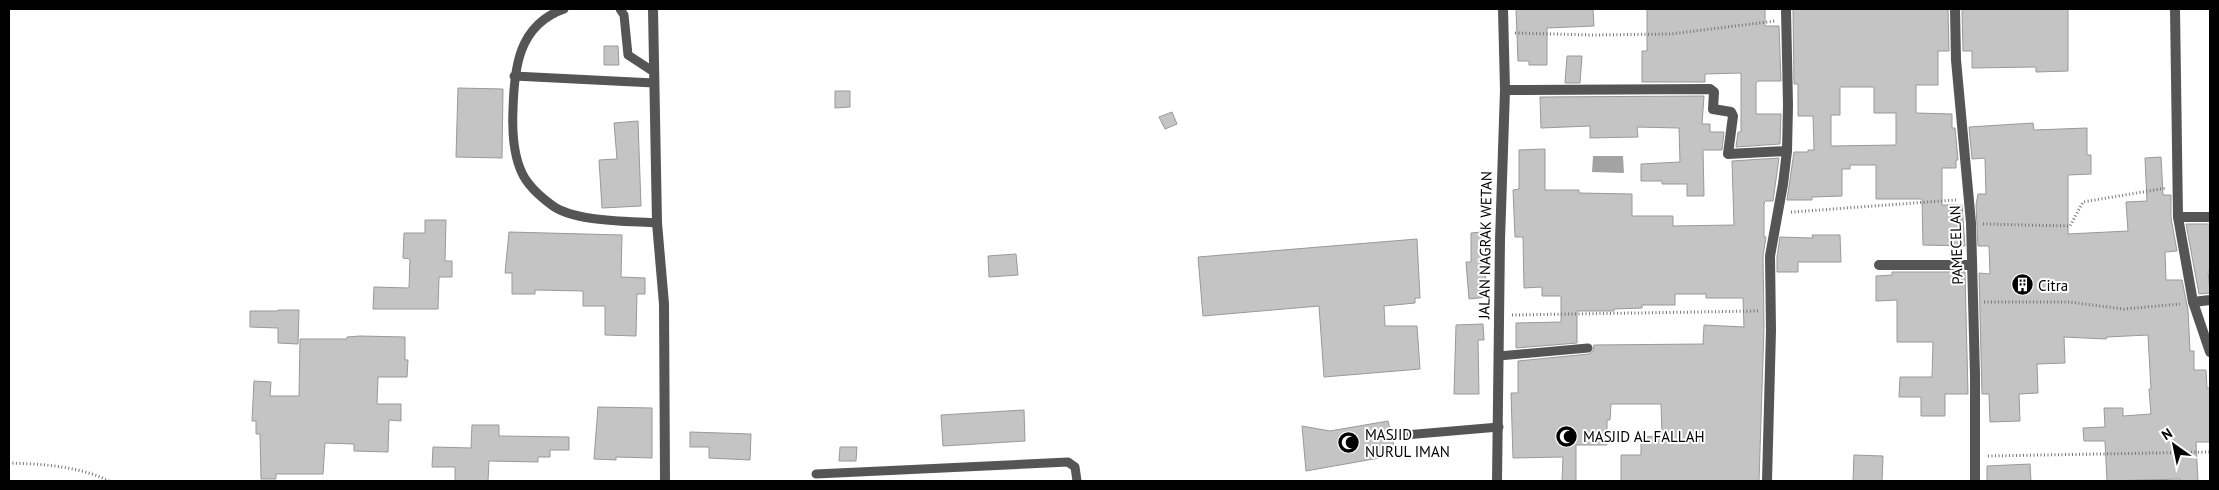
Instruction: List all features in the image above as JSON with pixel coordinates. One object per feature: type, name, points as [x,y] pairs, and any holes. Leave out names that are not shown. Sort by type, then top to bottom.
[{"type":"street","points":[[653,9],[658,223],[664,304],[665,481]]},
{"type":"street","name":"JALAN NAGRAK WETAN","points":[[1497,481],[1505,90],[1504,9]]},
{"type":"street","points":[[1768,481],[1770,256],[1787,151],[1786,9]]},
{"type":"street","name":"PAMECELAN","points":[[1955,9],[1956,60],[1970,199],[1974,303],[1975,481]]},
{"type":"street","points":[[2175,9],[2178,217],[2193,302],[2210,352]]},
{"type":"street","points":[[1505,90],[1710,89],[1714,92],[1713,109],[1731,112],[1733,116],[1728,154],[1787,151]]},
{"type":"street","points":[[2178,217],[2210,217]]},
{"type":"street","points":[[1879,264],[1972,265]]},
{"type":"street","points":[[2193,302],[2210,300]]},
{"type":"lane","points":[[564,9],[555,12],[534,30],[518,56],[514,76],[513,127],[517,161],[523,176],[540,196],[561,212],[575,216],[658,223]]},
{"type":"lane","points":[[620,9],[624,15],[628,56],[654,72]]},
{"type":"lane","points":[[514,76],[654,83]]},
{"type":"lane","points":[[1499,356],[1588,348]]},
{"type":"lane","points":[[1405,435],[1499,427]]},
{"type":"lane","points":[[816,474],[1068,462],[1074,467],[1076,481]]},
{"type":"path","points":[[1504,33],[1592,36],[1671,34],[1787,20]]},
{"type":"path","points":[[1971,223],[2070,226],[2083,202],[2179,186]]},
{"type":"path","points":[[1777,212],[1970,199]]},
{"type":"path","points":[[1974,303],[2070,302],[2124,309],[2193,302]]},
{"type":"path","points":[[1499,315],[1770,311]]},
{"type":"path","points":[[1976,456],[2210,452]]},
{"type":"path","points":[[9,463],[47,464],[99,476],[109,481]]},
{"type":"shaded area","points":[[1593,156],[1623,156],[1624,173],[1592,172]]},
{"type":"building","points":[[1516,9],[1593,9],[1594,26],[1547,28],[1547,65],[1529,65],[1529,61],[1518,61]]},
{"type":"building","points":[[1647,9],[1765,9],[1765,26],[1779,26],[1781,81],[1758,81],[1756,83],[1756,114],[1781,114],[1780,144],[1736,147],[1738,132],[1741,132],[1741,73],[1705,74],[1705,82],[1642,82],[1642,51],[1647,51]]},
{"type":"building","points":[[1793,9],[1948,9],[1949,51],[1938,51],[1938,85],[1916,85],[1916,113],[1952,114],[1952,128],[1955,128],[1958,160],[1956,160],[1956,168],[1942,168],[1942,205],[1962,205],[1965,246],[1923,245],[1922,199],[1876,199],[1876,165],[1850,165],[1850,169],[1842,169],[1842,196],[1812,197],[1812,200],[1787,200],[1794,152],[1814,150],[1813,116],[1798,116],[1798,84],[1794,84]],"holes":[[[1840,87],[1874,87],[1874,113],[1896,113],[1896,145],[1831,146],[1831,115],[1840,115]]]},
{"type":"building","points":[[1962,9],[2068,9],[2068,71],[2036,72],[2036,67],[1972,68],[1972,51],[1963,51]]},
{"type":"building","points":[[604,46],[618,46],[619,65],[604,65]]},
{"type":"building","points":[[1567,56],[1582,56],[1580,83],[1565,83]]},
{"type":"building","points":[[458,88],[503,89],[502,158],[456,157]]},
{"type":"building","points":[[835,91],[850,91],[850,107],[835,108]]},
{"type":"building","points":[[1704,96],[1702,124],[1710,124],[1710,132],[1724,132],[1722,150],[1703,150],[1704,196],[1687,196],[1687,184],[1662,184],[1662,181],[1641,181],[1641,164],[1680,162],[1679,128],[1637,127],[1638,137],[1590,138],[1590,126],[1541,128],[1540,97]]},
{"type":"building","points":[[1172,112],[1177,124],[1165,129],[1159,117]]},
{"type":"building","points":[[638,121],[641,206],[602,208],[599,160],[617,159],[614,123]]},
{"type":"building","points":[[2033,123],[2034,130],[2087,128],[2087,155],[2091,155],[2091,174],[2068,175],[2068,234],[2128,231],[2126,202],[2147,201],[2145,158],[2161,157],[2163,195],[2171,195],[2171,218],[2177,251],[2165,252],[2166,280],[2182,280],[2188,310],[2190,351],[2194,351],[2194,370],[2206,370],[2207,388],[2210,388],[2210,442],[2196,442],[2198,481],[2180,481],[2180,479],[2107,481],[2105,441],[2084,441],[2083,428],[2105,427],[2104,408],[2123,408],[2123,416],[2151,414],[2148,335],[2107,337],[2106,339],[2064,337],[2065,363],[2037,364],[2038,393],[2019,394],[2020,421],[1990,422],[1989,394],[1982,394],[1979,273],[1990,274],[1989,246],[1978,246],[1976,205],[1978,194],[1986,194],[1985,158],[1972,159],[1969,127]]},
{"type":"building","points":[[1545,149],[1545,190],[1579,190],[1579,193],[1632,194],[1632,216],[1673,216],[1673,226],[1734,225],[1732,161],[1779,158],[1773,201],[1765,201],[1764,204],[1764,237],[1766,237],[1763,256],[1764,327],[1759,481],[1621,481],[1621,455],[1641,455],[1641,437],[1662,436],[1661,404],[1611,404],[1610,420],[1607,420],[1607,445],[1576,445],[1576,481],[1562,481],[1563,457],[1513,458],[1511,393],[1518,393],[1518,361],[1589,354],[1593,351],[1594,345],[1703,344],[1704,325],[1744,327],[1743,298],[1706,298],[1706,294],[1675,294],[1675,305],[1642,305],[1642,308],[1614,309],[1614,311],[1577,311],[1577,343],[1516,348],[1516,323],[1561,322],[1561,296],[1542,296],[1542,287],[1524,288],[1523,237],[1515,237],[1513,190],[1519,189],[1519,150]]},
{"type":"building","points":[[425,220],[446,220],[445,261],[452,261],[452,277],[439,277],[438,309],[373,309],[374,287],[409,288],[410,259],[403,258],[404,233],[425,233]]},
{"type":"building","points":[[2186,224],[2210,224],[2210,271],[2208,271],[2210,293],[2199,294]]},
{"type":"building","points":[[509,232],[622,235],[621,277],[645,278],[645,294],[637,294],[636,336],[605,335],[605,306],[583,306],[583,291],[535,290],[535,294],[512,294],[512,273],[505,273]]},
{"type":"building","points":[[1482,232],[1482,236],[1486,236],[1487,258],[1484,258],[1487,297],[1469,299],[1466,262],[1471,262],[1471,233]]},
{"type":"building","points":[[1812,235],[1840,235],[1841,262],[1798,262],[1798,272],[1777,272],[1780,237],[1813,238]]},
{"type":"building","points":[[1417,239],[1420,298],[1415,298],[1415,303],[1384,306],[1385,326],[1417,326],[1420,369],[1324,377],[1319,306],[1203,316],[1198,257]]},
{"type":"building","points":[[1016,254],[1018,275],[989,277],[988,256]]},
{"type":"building","points":[[1892,272],[1965,272],[1968,394],[1945,394],[1945,416],[1921,416],[1921,397],[1899,397],[1900,377],[1932,377],[1933,342],[1897,342],[1897,300],[1876,301],[1876,276],[1892,275]]},
{"type":"building","points":[[299,310],[298,344],[278,343],[278,328],[250,327],[250,311]]},
{"type":"building","points":[[1483,324],[1484,340],[1478,340],[1479,394],[1454,394],[1456,325]]},
{"type":"building","points":[[347,337],[405,337],[405,360],[408,360],[407,377],[378,377],[377,404],[401,404],[401,421],[389,420],[388,452],[354,451],[354,444],[325,443],[323,474],[276,474],[276,479],[261,479],[260,434],[256,434],[256,421],[252,421],[254,381],[271,382],[270,396],[299,396],[300,339],[347,339]]},
{"type":"building","points":[[598,407],[652,408],[652,458],[616,457],[616,460],[594,459]]},
{"type":"building","points":[[1024,410],[1025,441],[943,446],[941,415]]},
{"type":"building","name":"MASJID NURUL IMAN","points":[[1388,421],[1396,455],[1306,471],[1302,426],[1330,431]]},
{"type":"building","points":[[472,425],[499,425],[499,436],[569,437],[569,450],[550,450],[550,457],[538,457],[538,462],[489,461],[488,481],[455,481],[455,467],[432,467],[433,447],[471,448]]},
{"type":"building","points":[[690,432],[751,434],[750,460],[709,458],[709,447],[690,447]]},
{"type":"building","points":[[840,447],[857,447],[856,461],[839,461]]},
{"type":"building","points":[[1854,455],[1883,456],[1882,481],[1853,481]]},
{"type":"building","points":[[2030,464],[2031,481],[1987,481],[1987,466]]},
{"type":"place","name":"Citra","points":[[2022,285]]},
{"type":"place","name":"MASJID AL FALLAH","points":[[1567,436]]},
{"type":"place","name":"MASJID NURUL IMAN","points":[[1349,443]]}]
